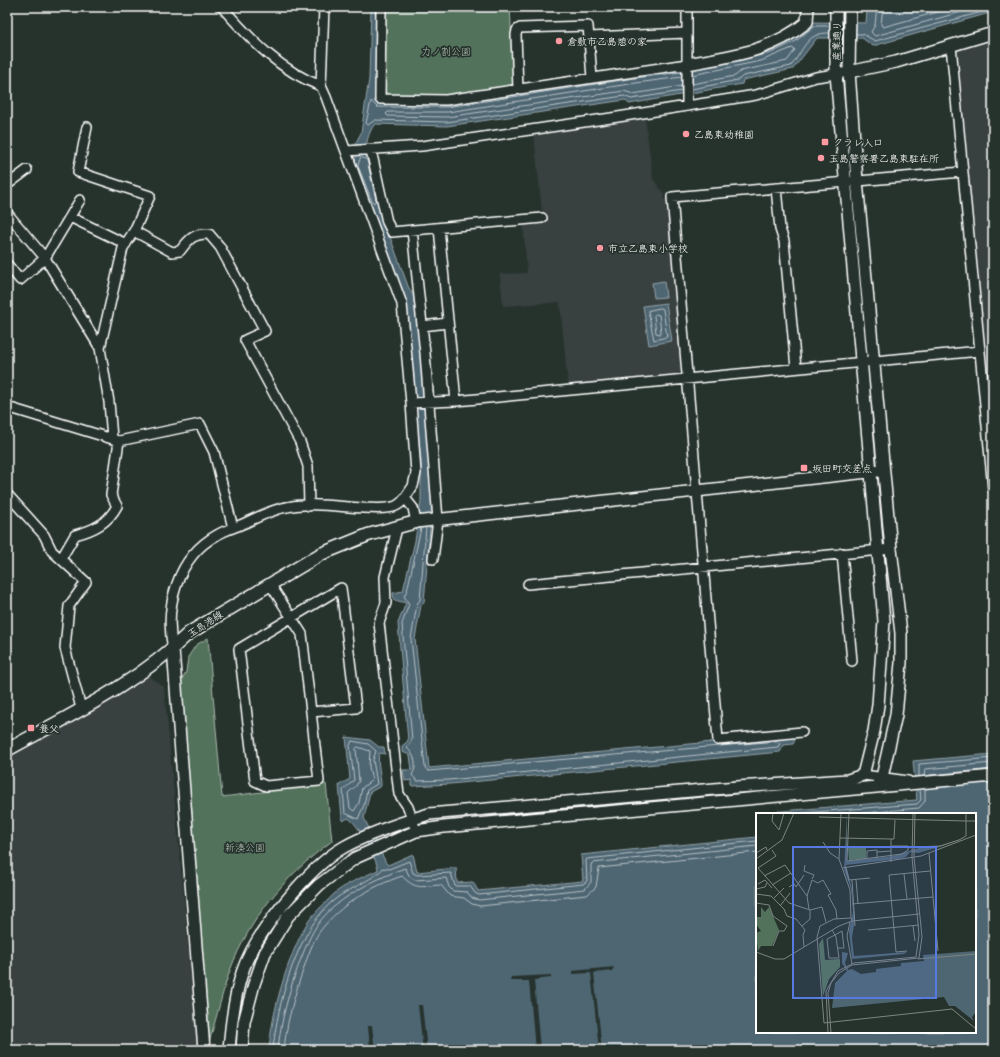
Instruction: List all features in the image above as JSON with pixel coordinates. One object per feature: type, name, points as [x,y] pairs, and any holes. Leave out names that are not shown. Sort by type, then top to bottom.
[{"type":"main road","name":"玉島港線","points":[[7,750],[124,685],[173,648],[189,633],[321,554],[368,535],[416,522]]},
{"type":"street","points":[[222,7],[256,45],[302,80],[321,86]]},
{"type":"street","points":[[204,1050],[173,648],[170,634],[170,610],[172,598],[183,570],[192,556],[203,545],[217,535],[287,507],[309,506],[384,509],[397,506],[405,498],[413,486],[416,473],[412,403],[402,304],[321,86],[324,7]]},
{"type":"street","points":[[381,7],[380,99],[446,100],[687,64],[763,48],[778,42],[807,22],[808,7]]},
{"type":"street","points":[[686,106],[687,7]]},
{"type":"street","name":"産業通り","points":[[836,7],[836,74],[884,621],[880,682],[874,731],[863,775]]},
{"type":"street","name":"産業通り","points":[[850,7],[849,72],[857,181],[875,361],[891,550],[901,633],[901,663],[896,715],[882,778]]},
{"type":"street","points":[[518,89],[517,30],[520,28],[588,26],[592,78]]},
{"type":"street","points":[[589,37],[687,33]]},
{"type":"street","points":[[346,151],[422,146],[756,95],[816,77],[896,62],[993,33]]},
{"type":"street","points":[[951,46],[993,489]]},
{"type":"street","points":[[87,127],[78,172],[150,196],[134,231],[123,248],[100,348]]},
{"type":"street","points":[[371,150],[387,222],[392,232]]},
{"type":"street","points":[[7,185],[27,170]]},
{"type":"street","points":[[802,732],[718,740],[672,197],[962,172]]},
{"type":"street","points":[[776,188],[780,229],[784,242],[796,368]]},
{"type":"street","points":[[7,264],[20,280],[45,258],[80,200]]},
{"type":"street","points":[[7,213],[45,258],[100,348],[115,439],[111,495],[117,506],[112,516],[98,528],[75,535],[61,559]]},
{"type":"street","points":[[70,217],[126,244]]},
{"type":"street","points":[[376,234],[542,218]]},
{"type":"street","points":[[439,228],[456,401]]},
{"type":"street","points":[[412,230],[422,326],[438,520],[433,559]]},
{"type":"street","points":[[134,231],[172,252],[180,251],[190,237],[200,233],[209,234],[220,247],[265,331],[245,340],[300,442],[308,466],[309,506]]},
{"type":"street","points":[[422,326],[448,323]]},
{"type":"street","points":[[412,403],[456,401],[980,351]]},
{"type":"street","points":[[7,407],[115,439],[200,424],[214,452],[233,528]]},
{"type":"street","points":[[405,498],[413,508],[416,522],[698,492],[884,470]]},
{"type":"street","points":[[7,494],[44,535],[52,551],[86,582],[70,606],[65,648],[81,708]]},
{"type":"street","points":[[397,528],[385,577],[386,603],[379,623],[399,794],[408,807],[416,831]]},
{"type":"street","points":[[528,584],[842,553],[891,550]]},
{"type":"street","points":[[842,553],[852,661]]},
{"type":"street","points":[[270,584],[291,618],[302,634],[311,712],[319,781],[266,786],[255,781],[239,649],[291,618],[341,588],[356,708],[311,712]]},
{"type":"street","points":[[229,1050],[232,1010],[242,971],[260,938],[283,904],[314,870],[344,847],[412,819],[429,814],[737,787],[848,780],[863,775],[920,783]]},
{"type":"street","points":[[242,1050],[244,1022],[254,984],[265,953],[288,916],[319,885],[355,858],[416,831],[444,827],[993,776]]},
{"type":"street","points":[[876,787],[882,778]]},
{"type":"shaded area","points":[[993,37],[993,431],[957,49]]},
{"type":"shaded area","name":"市立乙島東小学校","points":[[645,118],[653,179],[664,194],[664,199],[668,199],[685,374],[568,385],[560,302],[503,306],[500,274],[527,273],[523,222],[543,221],[534,134]]},
{"type":"shaded area","points":[[149,676],[164,687],[198,1050],[7,1050],[7,756]]},
{"type":"green space","name":"力ノ割公園","points":[[385,7],[510,7],[514,83],[510,86],[446,97],[390,96],[385,91]]},
{"type":"green space","name":"新湊公園","points":[[208,638],[222,797],[326,784],[332,841],[297,870],[268,903],[255,921],[234,960],[226,982],[209,1043],[180,683],[186,672],[188,657],[196,645]]},
{"type":"water","points":[[371,7],[377,7],[377,103],[447,103],[758,53],[812,22],[866,23],[867,9],[877,7],[993,7],[993,12],[873,46],[862,38],[817,38],[793,69],[743,80],[742,84],[629,104],[625,100],[447,126],[375,124],[368,139],[365,154],[370,156],[389,234],[408,286],[413,295],[418,325],[432,500],[424,603],[421,605],[415,639],[429,768],[712,742],[718,743],[789,735],[796,738],[793,744],[784,745],[780,752],[450,784],[412,786],[412,780],[405,781],[403,770],[412,770],[410,755],[402,752],[402,746],[408,741],[398,623],[406,603],[394,600],[393,593],[403,591],[415,541],[421,501],[421,460],[405,297],[354,166],[357,154],[355,144],[361,133],[369,79]]},
{"type":"water","points":[[664,281],[666,297],[654,298],[652,283]]},
{"type":"water","points":[[666,303],[672,341],[649,345],[643,306]]},
{"type":"water","points":[[346,737],[370,740],[379,747],[384,747],[385,754],[379,753],[381,786],[370,792],[364,818],[386,863],[388,865],[413,854],[417,872],[456,868],[457,883],[473,882],[478,891],[583,881],[581,855],[756,837],[756,1033],[976,1033],[976,813],[756,813],[917,800],[913,761],[993,754],[993,1050],[269,1050],[277,1002],[293,953],[306,925],[311,917],[337,891],[378,870],[371,850],[362,834],[352,821],[348,818],[343,821],[342,818],[339,785],[350,779]]},
{"type":"pier","points":[[614,967],[612,971],[594,973],[602,1050],[599,1050],[591,973],[572,974],[572,971]]},
{"type":"pier","points":[[551,975],[551,978],[534,980],[540,1050],[535,1050],[529,981],[510,981],[511,977]]},
{"type":"pier","points":[[418,1005],[422,1005],[427,1050],[423,1050]]},
{"type":"pier","points":[[368,1026],[372,1026],[375,1050],[370,1050]]},
{"type":"place","name":"倉敷市乙島憩の家","points":[[559,41]]},
{"type":"place","name":"乙島東幼稚園","points":[[686,134]]},
{"type":"place","name":"クラレ入口","points":[[825,142]]},
{"type":"place","name":"玉島警察署乙島東駐在所","points":[[821,158]]},
{"type":"place","name":"市立乙島東小学校","points":[[600,248]]},
{"type":"place","name":"坂田町交差点","points":[[804,468]]},
{"type":"place","name":"養父","points":[[31,728]]}]
